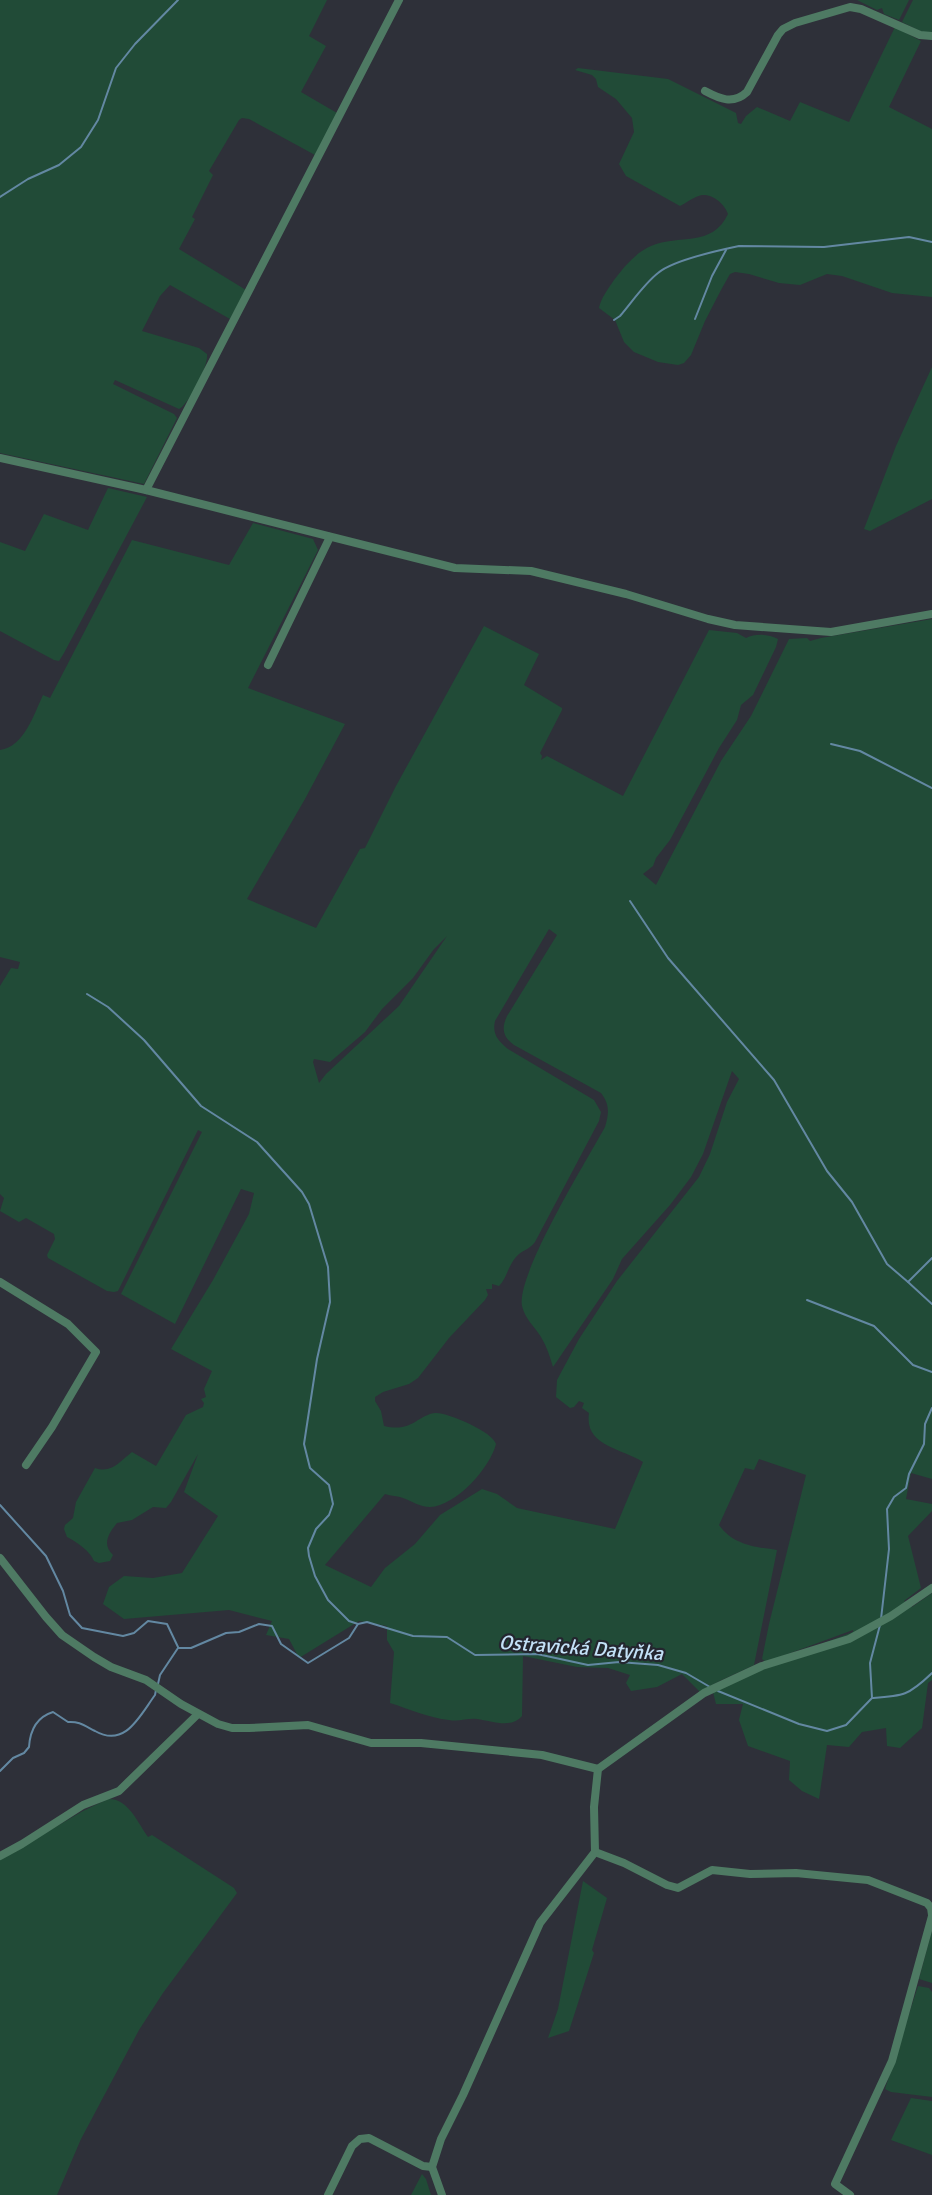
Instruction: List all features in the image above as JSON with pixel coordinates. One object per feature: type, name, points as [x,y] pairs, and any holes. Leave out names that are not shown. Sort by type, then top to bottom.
[{"type":"street","points":[[146,490],[399,0]]},
{"type":"street","points":[[705,91],[730,101],[742,97],[783,29],[795,23],[850,7],[861,9],[920,35],[932,36]]},
{"type":"street","points":[[0,468],[3,459],[146,490],[455,568],[531,571],[627,594],[735,625],[831,632],[932,614]]},
{"type":"street","points":[[268,665],[330,537]]},
{"type":"street","points":[[0,1282],[68,1324],[96,1352],[52,1427],[26,1465]]},
{"type":"street","points":[[0,1558],[62,1635],[111,1667],[146,1680],[198,1714],[218,1724],[232,1728],[308,1725],[371,1743],[421,1743],[542,1755],[598,1769]]},
{"type":"street","points":[[442,2195],[432,2167],[441,2139],[468,2085],[540,1923],[595,1852],[594,1806],[598,1769],[704,1694],[762,1666],[849,1639],[891,1616],[932,1588]]},
{"type":"street","points":[[0,1856],[83,1805],[119,1791],[198,1714]]},
{"type":"street","points":[[595,1852],[624,1863],[668,1885],[678,1887],[711,1870],[750,1874],[796,1873],[868,1880],[927,1903],[931,1908],[932,1916],[892,2061],[835,2184],[850,2195]]},
{"type":"street","points":[[328,2195],[352,2146],[360,2139],[369,2138],[423,2166],[432,2167]]},
{"type":"green space","points":[[0,0],[327,0],[309,36],[326,46],[301,92],[337,113],[315,155],[249,119],[239,120],[209,171],[213,175],[192,217],[195,219],[179,249],[246,290],[230,319],[170,285],[160,296],[142,331],[199,348],[207,354],[205,367],[197,384],[179,409],[115,380],[113,384],[174,414],[177,418],[144,484],[0,453]]},
{"type":"green space","points":[[857,0],[909,0],[899,20],[884,14],[882,8],[877,10]]},
{"type":"green space","points":[[913,0],[932,0],[932,33],[922,32],[902,22]]},
{"type":"green space","points":[[895,27],[921,41],[889,107],[932,129],[932,297],[892,293],[842,276],[827,274],[800,285],[779,283],[735,272],[730,274],[721,290],[691,355],[684,363],[678,365],[658,362],[634,352],[624,342],[615,320],[599,308],[614,280],[630,261],[645,249],[662,243],[704,236],[721,225],[728,214],[722,204],[711,196],[702,195],[680,206],[626,176],[619,164],[634,132],[632,118],[616,99],[598,87],[592,75],[575,70],[578,68],[668,79],[736,113],[738,123],[741,124],[746,116],[757,107],[790,121],[800,102],[849,122]]},
{"type":"green space","points":[[932,367],[932,499],[870,531],[864,529],[896,446]]},
{"type":"green space","points":[[108,488],[147,497],[64,653],[59,661],[54,660],[0,631],[0,542],[25,551],[44,514],[88,530]]},
{"type":"green space","points":[[253,523],[313,539],[318,550],[248,688],[345,724],[247,899],[316,928],[360,849],[365,848],[396,786],[484,626],[539,654],[524,685],[562,708],[540,753],[541,760],[547,756],[623,796],[709,630],[737,633],[746,638],[762,635],[778,639],[753,695],[741,705],[737,720],[719,748],[670,840],[656,858],[653,866],[643,874],[656,885],[721,761],[751,716],[789,639],[807,638],[810,641],[932,619],[932,1479],[911,1473],[906,1499],[932,1504],[932,1511],[908,1536],[921,1588],[904,1601],[912,1607],[932,1593],[932,1680],[928,1683],[922,1728],[900,1748],[887,1746],[886,1728],[862,1732],[849,1747],[827,1745],[819,1799],[802,1791],[789,1780],[790,1761],[748,1746],[739,1720],[743,1704],[716,1704],[713,1692],[762,1666],[853,1632],[853,1630],[766,1662],[762,1659],[806,1475],[759,1459],[754,1470],[745,1468],[719,1525],[738,1541],[777,1550],[754,1665],[700,1692],[682,1674],[657,1687],[631,1691],[626,1683],[630,1675],[608,1668],[577,1667],[523,1656],[522,1716],[518,1720],[507,1723],[477,1719],[456,1721],[442,1719],[390,1703],[394,1652],[387,1640],[387,1626],[359,1621],[299,1658],[289,1639],[266,1635],[272,1621],[229,1610],[124,1619],[103,1604],[109,1587],[124,1576],[153,1578],[182,1573],[218,1516],[184,1492],[198,1454],[166,1508],[153,1507],[132,1520],[117,1523],[107,1543],[113,1555],[110,1561],[99,1563],[94,1561],[83,1547],[67,1537],[65,1525],[73,1518],[76,1502],[95,1468],[111,1468],[132,1452],[156,1466],[186,1415],[203,1407],[204,1403],[201,1399],[206,1397],[204,1389],[212,1371],[171,1349],[213,1280],[249,1214],[254,1193],[241,1189],[175,1324],[121,1294],[202,1132],[198,1130],[118,1291],[107,1291],[48,1258],[47,1255],[55,1239],[54,1234],[26,1218],[19,1222],[0,1211],[4,1198],[0,1194],[0,986],[11,968],[18,969],[20,962],[0,957],[0,750],[16,743],[22,736],[43,695],[50,698],[132,540],[229,565]],"holes":[[[549,929],[557,935],[507,1016],[504,1032],[507,1039],[514,1045],[601,1093],[608,1109],[605,1127],[554,1217],[523,1291],[523,1311],[543,1341],[553,1367],[613,1279],[622,1259],[670,1205],[691,1177],[703,1154],[732,1071],[739,1079],[727,1102],[710,1154],[699,1177],[617,1281],[579,1339],[557,1380],[556,1397],[570,1408],[579,1401],[584,1403],[582,1408],[589,1413],[592,1433],[598,1439],[643,1462],[615,1529],[517,1508],[497,1494],[482,1489],[440,1515],[415,1544],[385,1568],[371,1587],[325,1565],[385,1494],[401,1497],[426,1507],[440,1505],[461,1493],[470,1484],[487,1464],[496,1444],[479,1429],[460,1420],[436,1413],[402,1427],[384,1426],[375,1397],[383,1392],[409,1384],[418,1378],[449,1338],[485,1300],[488,1295],[486,1289],[492,1289],[492,1284],[499,1286],[516,1257],[535,1242],[599,1121],[601,1112],[594,1100],[508,1049],[495,1033],[495,1021]],[[447,936],[399,1006],[319,1083],[314,1059],[330,1062],[365,1032],[382,1009],[413,978],[434,949]]]},
{"type":"green space","points":[[108,1799],[127,1807],[148,1837],[152,1835],[234,1888],[237,1893],[163,1993],[139,2030],[81,2139],[57,2195],[0,2195],[0,1859]]},
{"type":"green space","points":[[583,1881],[607,1898],[592,1950],[594,1953],[569,2031],[548,2038],[558,2009]]},
{"type":"green space","points":[[932,1930],[932,1983],[919,1979]]},
{"type":"green space","points":[[918,1986],[929,1988],[932,1992],[932,2097],[891,2092],[885,2089]]},
{"type":"green space","points":[[911,2098],[932,2101],[932,2155],[891,2140]]},
{"type":"green space","points":[[422,2174],[431,2195],[411,2195]]},
{"type":"waterway","points":[[0,197],[28,179],[59,165],[81,147],[98,120],[116,68],[135,44],[178,0]]},
{"type":"waterway","points":[[614,320],[653,277],[665,268],[709,253],[739,246],[824,247],[909,237],[932,242]]},
{"type":"waterway","points":[[695,319],[712,276],[726,250]]},
{"type":"waterway","points":[[831,744],[860,751],[932,788]]},
{"type":"waterway","points":[[630,901],[668,958],[774,1080],[827,1171],[852,1202],[887,1264],[908,1282]]},
{"type":"waterway","points":[[87,994],[108,1007],[144,1040],[201,1106],[257,1142],[302,1192],[309,1204],[328,1267],[330,1302],[317,1359],[304,1444],[310,1468],[329,1485],[333,1504],[329,1515],[316,1529],[308,1548],[315,1576],[328,1600],[349,1621],[358,1624]]},
{"type":"waterway","points":[[932,1258],[908,1282],[932,1304]]},
{"type":"waterway","points":[[807,1300],[874,1326],[913,1365],[932,1372]]},
{"type":"waterway","points":[[881,1619],[889,1549],[887,1509],[894,1497],[906,1488],[909,1474],[924,1444],[925,1424],[932,1408]]},
{"type":"waterway","points":[[0,1505],[46,1556],[63,1591],[70,1615],[82,1628],[123,1636],[134,1633],[148,1621],[167,1624],[178,1647]]},
{"type":"waterway","name":"Ostravická Datyňka","points":[[158,1684],[160,1675],[178,1648],[191,1648],[226,1633],[239,1632],[259,1624],[272,1626],[281,1644],[308,1663],[349,1638],[358,1624],[367,1622],[413,1636],[447,1637],[475,1655],[537,1654],[588,1665],[619,1662],[658,1665],[686,1673],[710,1687]]},
{"type":"waterway","points":[[872,1698],[870,1663],[880,1625]]},
{"type":"waterway","name":"Ostravická Datyňka","points":[[718,1691],[799,1724],[827,1731],[846,1725],[872,1698],[905,1693],[932,1673]]},
{"type":"waterway","name":"Ostravická Datyňka","points":[[0,1771],[29,1747],[35,1725],[47,1714],[53,1712],[68,1722],[79,1723],[106,1735],[115,1736],[123,1733],[137,1721],[156,1690]]}]
